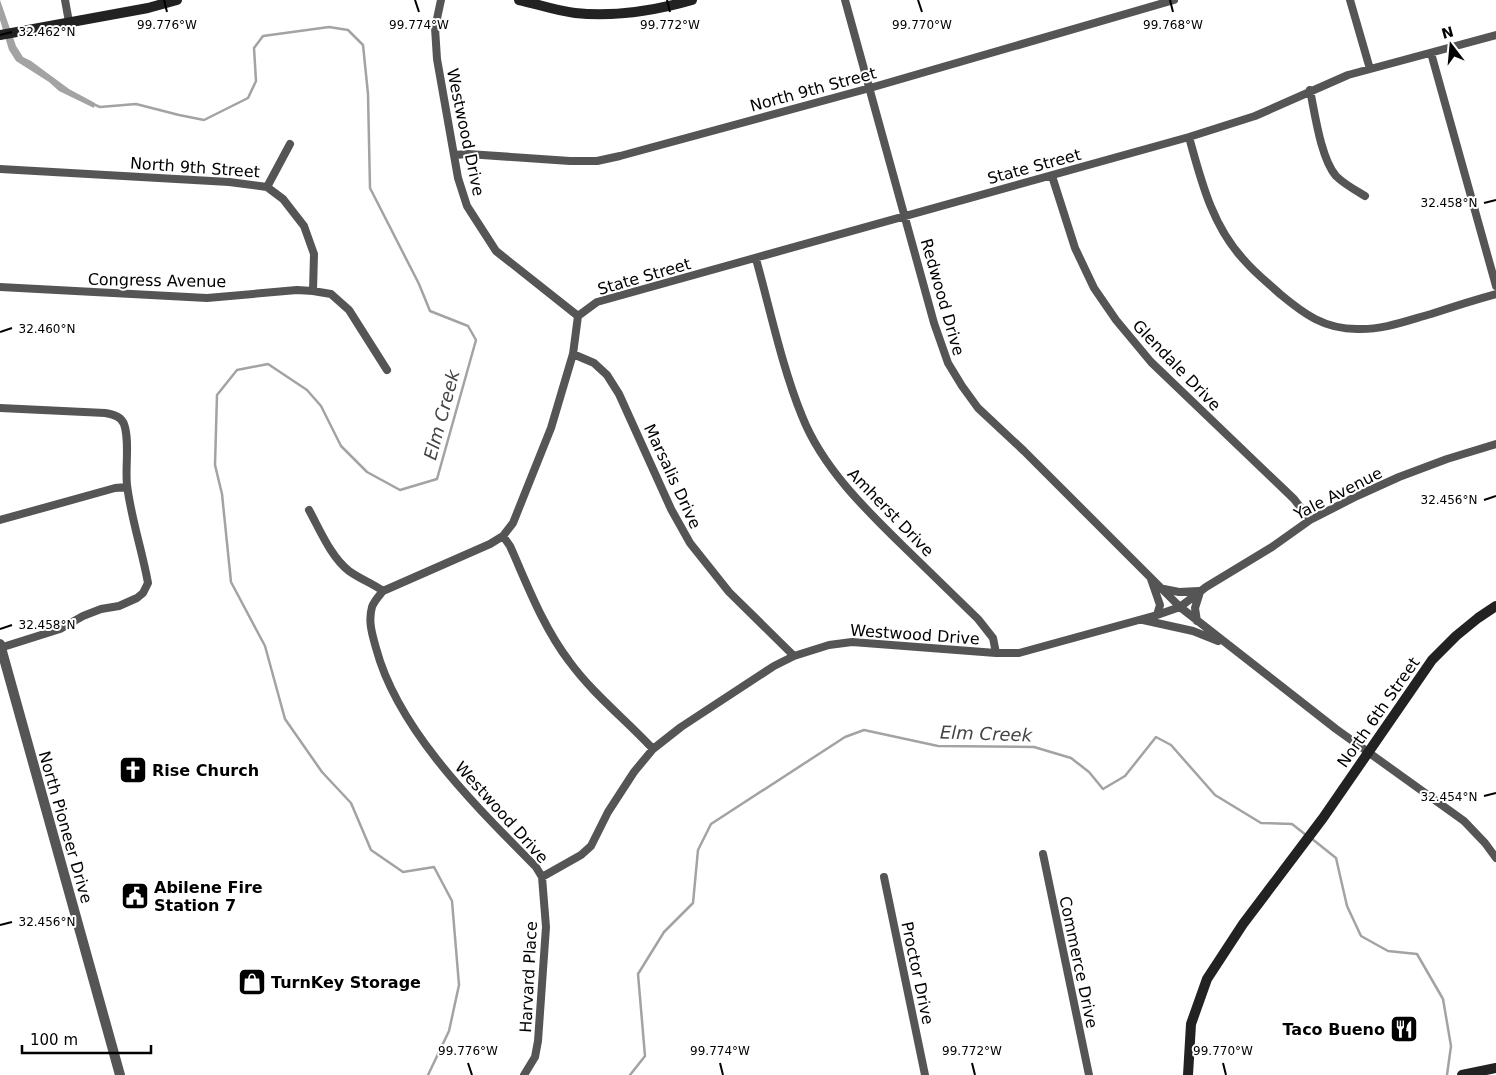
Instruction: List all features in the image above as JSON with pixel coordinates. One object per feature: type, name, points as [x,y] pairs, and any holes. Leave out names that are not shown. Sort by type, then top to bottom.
[{"type":"main road","points":[[0,35],[148,8],[177,0]]},
{"type":"main road","points":[[519,0],[574,13],[624,15],[692,0]]},
{"type":"main road","name":"North 6th Street","points":[[1188,1075],[1192,1024],[1207,980],[1243,924],[1323,818],[1432,660],[1456,636],[1496,606]]},
{"type":"main road","points":[[1465,1074],[1496,1068]]},
{"type":"street","points":[[65,0],[69,22]]},
{"type":"street","name":"Westwood Drive","points":[[441,0],[435,28],[437,59],[458,178],[467,206],[496,251],[578,316]]},
{"type":"street","name":"Redwood Drive","points":[[845,0],[906,215],[934,324],[948,364],[978,408],[1180,607]]},
{"type":"street","name":"North 9th Street","points":[[454,155],[468,154],[597,161],[870,88],[1174,0]]},
{"type":"street","points":[[1350,0],[1370,70]]},
{"type":"street","name":"State Street","points":[[578,316],[597,302],[1189,137],[1255,116],[1310,90],[1348,75],[1496,35]]},
{"type":"street","points":[[1431,53],[1496,286]]},
{"type":"street","points":[[1310,90],[1326,159],[1335,174],[1342,181],[1365,196]]},
{"type":"street","points":[[1189,137],[1203,186],[1219,224],[1230,242],[1243,260],[1260,276],[1293,305],[1317,321],[1337,328],[1375,329],[1496,294]]},
{"type":"street","points":[[267,187],[290,144]]},
{"type":"street","name":"North 9th Street","points":[[0,168],[229,182],[267,187],[283,199],[304,226],[314,254],[313,290]]},
{"type":"street","name":"Glendale Drive","points":[[1052,176],[1075,248],[1094,288],[1116,320],[1151,362],[1294,499],[1310,520]]},
{"type":"street","name":"Amherst Drive","points":[[756,258],[802,417],[816,443],[834,472],[855,499],[978,619],[993,638],[996,653]]},
{"type":"street","name":"Congress Avenue","points":[[0,287],[207,298],[313,290]]},
{"type":"street","points":[[313,290],[330,294],[342,302],[387,370]]},
{"type":"street","points":[[309,510],[341,564],[382,591],[490,544],[503,536],[513,523],[551,428],[573,354],[578,316]]},
{"type":"street","name":"Marsalis Drive","points":[[573,354],[594,363],[607,374],[619,394],[671,509],[690,543],[730,592],[794,656]]},
{"type":"street","points":[[0,408],[105,413],[116,415],[123,421],[127,433],[127,486],[148,583],[143,593],[137,598],[119,606],[101,609],[83,616],[60,629],[0,646]]},
{"type":"street","name":"Yale Avenue","points":[[1180,607],[1201,590],[1310,520],[1357,496],[1399,478],[1447,459],[1496,444]]},
{"type":"street","points":[[0,520],[127,486]]},
{"type":"street","points":[[503,536],[510,546],[538,609],[568,661],[587,683],[653,749]]},
{"type":"street","points":[[1149,575],[1160,605],[1157,615]]},
{"type":"street","points":[[1162,588],[1179,592],[1201,590],[1195,608],[1197,621]]},
{"type":"street","name":"Westwood Drive","points":[[382,591],[372,605],[370,619],[379,660],[390,688],[408,718],[445,769],[467,795],[536,867],[542,877],[591,846],[623,787],[653,749],[681,727],[729,695],[774,666],[794,656],[829,645],[852,642],[996,653],[1019,653],[1180,607]]},
{"type":"street","points":[[1180,607],[1336,728],[1464,821],[1496,858]]},
{"type":"street","points":[[1139,619],[1193,631],[1229,646]]},
{"type":"street","name":"North Pioneer Drive","points":[[0,646],[120,1075]]},
{"type":"street","name":"Commerce Drive","points":[[1043,854],[1089,1075]]},
{"type":"street","name":"Harvard Place","points":[[524,1075],[535,1057],[538,1041],[546,927],[542,877]]},
{"type":"street","name":"Proctor Drive","points":[[884,877],[925,1075]]},
{"type":"shaded area","points":[[0,0],[16,46],[23,57],[69,89],[95,103],[94,108],[59,91],[49,82],[16,61],[9,50],[0,20]]},
{"type":"waterway","name":"Elm Creek","points":[[93,104],[100,107],[136,104],[204,120],[248,98],[256,81],[254,48],[263,36],[329,27],[348,30],[363,45],[368,94],[370,188],[419,284],[430,311],[468,326],[476,340],[437,479],[400,490],[367,472],[341,446],[321,406],[307,390],[268,364],[237,370],[217,395],[215,465],[222,494],[231,582],[265,646],[285,719],[322,772],[351,803],[371,850],[403,872],[434,867],[452,901],[459,985],[449,1031],[428,1075]]},
{"type":"waterway","name":"Elm Creek","points":[[630,1075],[645,1056],[638,974],[664,932],[693,903],[698,850],[711,824],[845,737],[864,730],[938,746],[1034,747],[1071,758],[1089,772],[1103,789],[1125,776],[1156,737],[1171,745],[1215,795],[1261,823],[1292,824],[1306,835]]},
{"type":"waterway","name":"Elm Creek","points":[[1311,838],[1336,858],[1347,906],[1361,936],[1388,951],[1417,954],[1443,999],[1451,1046],[1447,1075]]},
{"type":"place","name":"Rise Church","points":[[133,770]]},
{"type":"place","name":"Abilene Fire Station 7","points":[[135,896]]},
{"type":"place","name":"TurnKey Storage","points":[[252,982]]},
{"type":"place","name":"Taco Bueno","points":[[1404,1029]]}]
